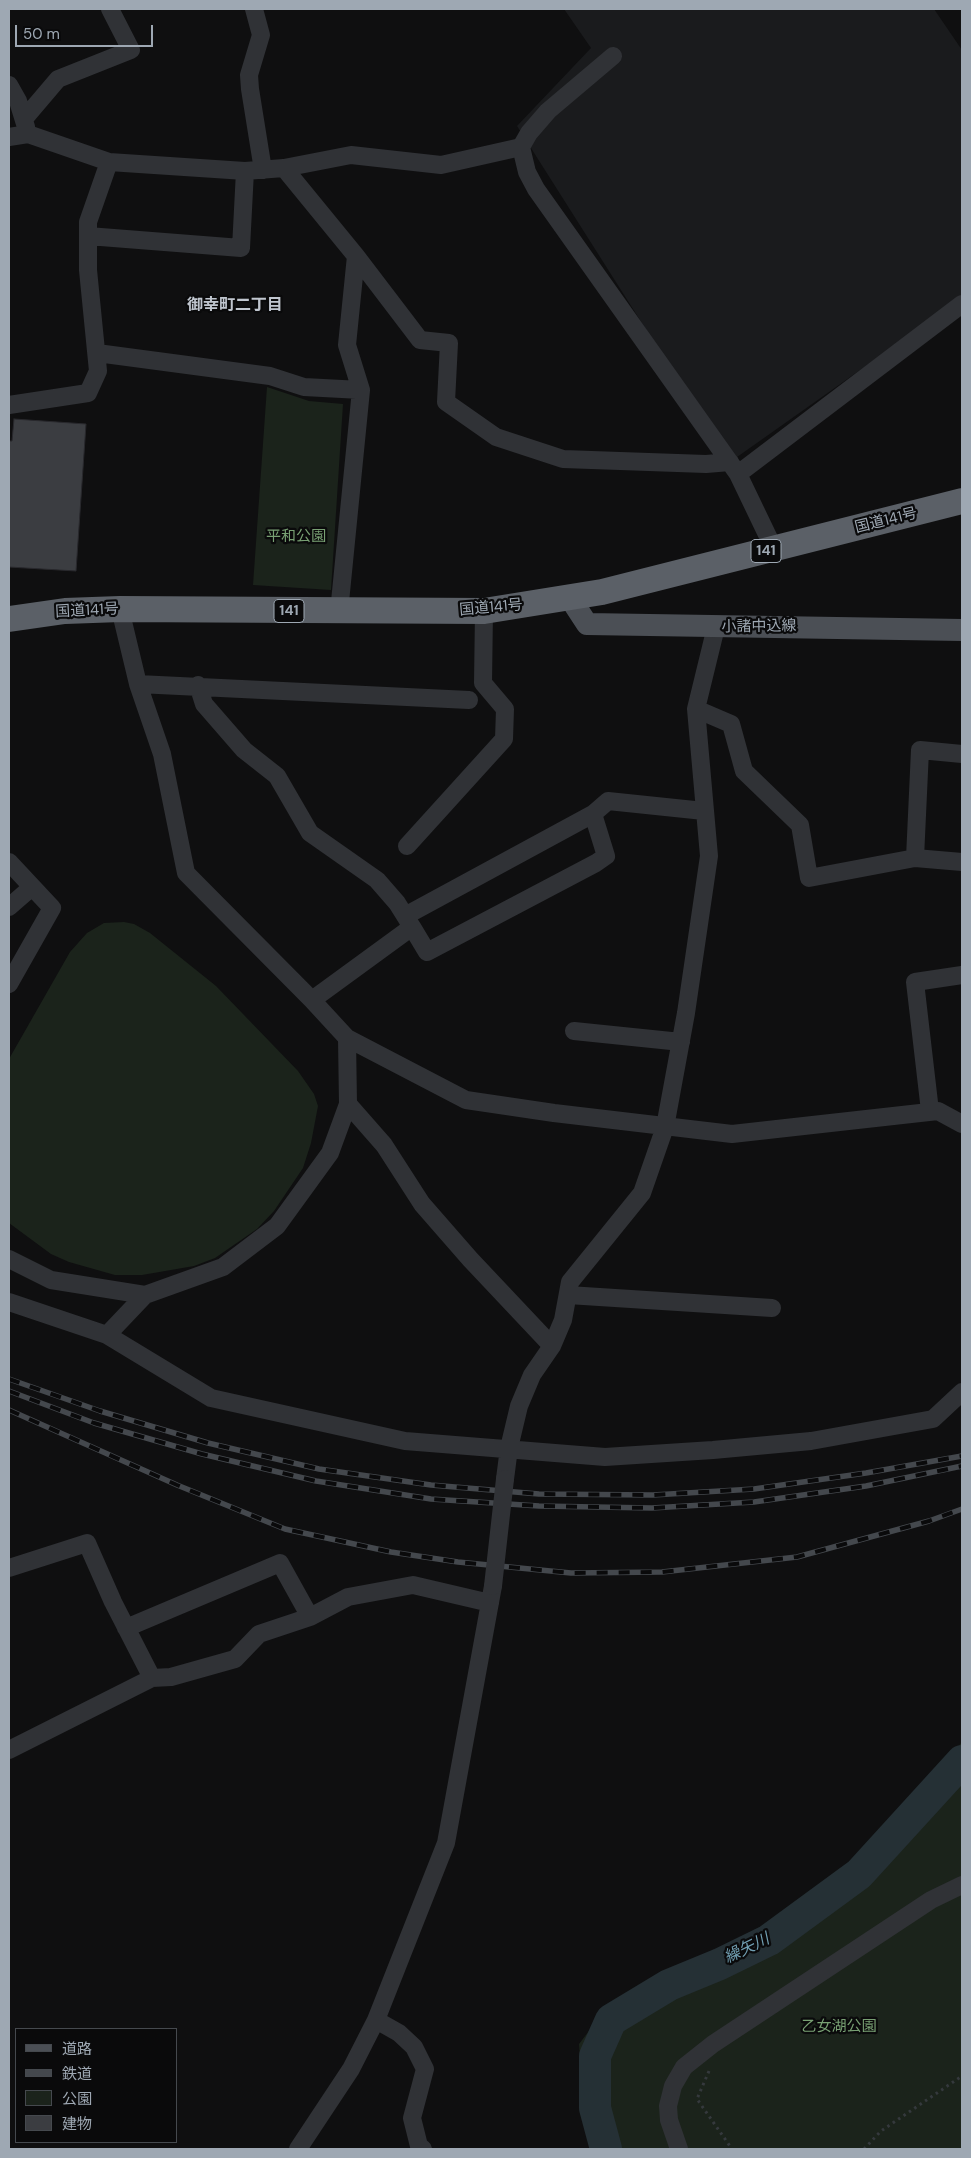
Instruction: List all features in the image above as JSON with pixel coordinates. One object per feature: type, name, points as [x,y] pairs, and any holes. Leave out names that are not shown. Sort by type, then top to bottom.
[{"type":"highway","name":"国道141号","points":[[9,619],[65,611],[120,609],[339,612],[484,611],[570,598],[962,501]]},
{"type":"main road","name":"小諸中込線","points":[[570,598],[587,624],[962,630]]},
{"type":"street","points":[[9,137],[26,127],[58,79],[131,50],[110,9]]},
{"type":"street","points":[[254,9],[261,36],[249,75],[263,170]]},
{"type":"street","points":[[613,56],[548,111],[529,133],[521,147],[527,172],[536,189],[734,468],[774,549]]},
{"type":"street","points":[[9,85],[26,127],[109,162],[245,171],[284,168],[351,155],[441,166],[521,147]]},
{"type":"street","points":[[9,405],[88,393],[98,371],[88,270],[88,222],[109,162]]},
{"type":"street","points":[[284,168],[356,256],[420,340],[449,344],[446,402],[496,436],[563,459],[706,464],[734,468],[962,304]]},
{"type":"street","points":[[88,236],[241,248],[245,171]]},
{"type":"street","points":[[339,612],[361,390],[347,345],[356,256]]},
{"type":"street","points":[[97,353],[270,376],[304,387],[361,390]]},
{"type":"street","points":[[120,609],[138,684],[162,754],[186,873],[347,1038],[466,1100],[665,1127],[732,1134],[938,1110],[962,1124]]},
{"type":"street","points":[[407,846],[504,739],[505,709],[483,683],[484,611]]},
{"type":"street","points":[[298,2149],[351,2069],[376,2020],[446,1843],[492,1594],[509,1448],[519,1406],[532,1375],[552,1346],[563,1320],[570,1282],[642,1193],[665,1127],[681,1042],[709,856],[696,709],[716,627]]},
{"type":"street","points":[[138,684],[198,685],[469,700]]},
{"type":"street","points":[[198,685],[204,704],[244,750],[277,776],[310,833],[377,880],[397,903],[427,952],[606,856],[593,814]]},
{"type":"street","points":[[696,709],[731,724],[744,771],[800,825],[809,878],[915,858],[962,862]]},
{"type":"street","points":[[915,858],[920,750],[962,754]]},
{"type":"street","points":[[312,1000],[408,922],[593,814],[608,800],[704,810]]},
{"type":"street","points":[[9,862],[52,908],[9,984]]},
{"type":"street","points":[[9,907],[32,887]]},
{"type":"street","points":[[930,1111],[915,982],[962,975]]},
{"type":"street","points":[[574,1030],[681,1042]]},
{"type":"street","points":[[107,1335],[146,1295],[223,1267],[277,1226],[330,1153],[348,1104],[347,1038]]},
{"type":"street","points":[[348,1104],[384,1145],[422,1204],[470,1259],[552,1346]]},
{"type":"street","points":[[9,1259],[51,1280],[146,1295]]},
{"type":"street","points":[[568,1295],[772,1308]]},
{"type":"street","points":[[9,1302],[107,1335],[211,1398],[405,1441],[605,1457],[811,1441],[933,1419],[962,1392]]},
{"type":"street","points":[[9,1568],[86,1542],[113,1602],[152,1678]]},
{"type":"street","points":[[126,1628],[280,1563],[310,1617]]},
{"type":"street","points":[[9,1750],[152,1678],[171,1677],[235,1659],[259,1634],[310,1617],[348,1597],[412,1584],[492,1594]]},
{"type":"street","points":[[679,2149],[669,2120],[668,2106],[673,2086],[684,2067],[713,2044],[923,1905],[962,1886]]},
{"type":"street","points":[[376,2020],[398,2033],[414,2047],[425,2069],[412,2118],[419,2146],[423,2149]]},
{"type":"path","points":[[710,2070],[697,2099],[732,2149]]},
{"type":"path","points":[[864,2149],[881,2131],[962,2076]]},
{"type":"shaded area","points":[[564,9],[934,9],[962,50],[962,298],[730,462],[517,126],[591,48]]},
{"type":"green space","name":"平和公園","points":[[267,387],[309,401],[343,404],[331,590],[253,585]]},
{"type":"green space","points":[[124,922],[134,924],[150,933],[216,986],[298,1071],[314,1094],[318,1106],[311,1143],[303,1168],[274,1211],[257,1229],[215,1258],[194,1266],[142,1275],[115,1275],[69,1262],[51,1254],[9,1223],[9,1059],[70,952],[87,933],[104,923]]},
{"type":"green space","name":"乙女湖公園","points":[[962,1742],[962,2149],[594,2149],[583,2104],[579,2044],[608,2006],[773,1924],[878,1841]]},
{"type":"building","points":[[14,419],[86,424],[76,571],[9,567],[9,441],[12,441]]},
{"type":"waterway","name":"繰矢川","points":[[606,2149],[595,2108],[595,2056],[611,2020],[669,1985],[720,1964],[769,1940],[859,1874],[962,1761]]},
{"type":"railway","points":[[9,1379],[100,1411],[208,1443],[319,1469],[431,1485],[539,1494],[653,1495],[754,1489],[866,1473],[962,1456]]},
{"type":"railway","points":[[9,1391],[94,1423],[202,1454],[316,1481],[431,1499],[539,1506],[652,1508],[754,1502],[866,1486],[962,1466]]},
{"type":"railway","points":[[9,1410],[177,1485],[285,1529],[391,1552],[458,1562],[571,1573],[662,1572],[797,1557],[929,1521],[962,1509]]},
{"type":"district","name":"御幸町二丁目","points":[[235,306]]}]
